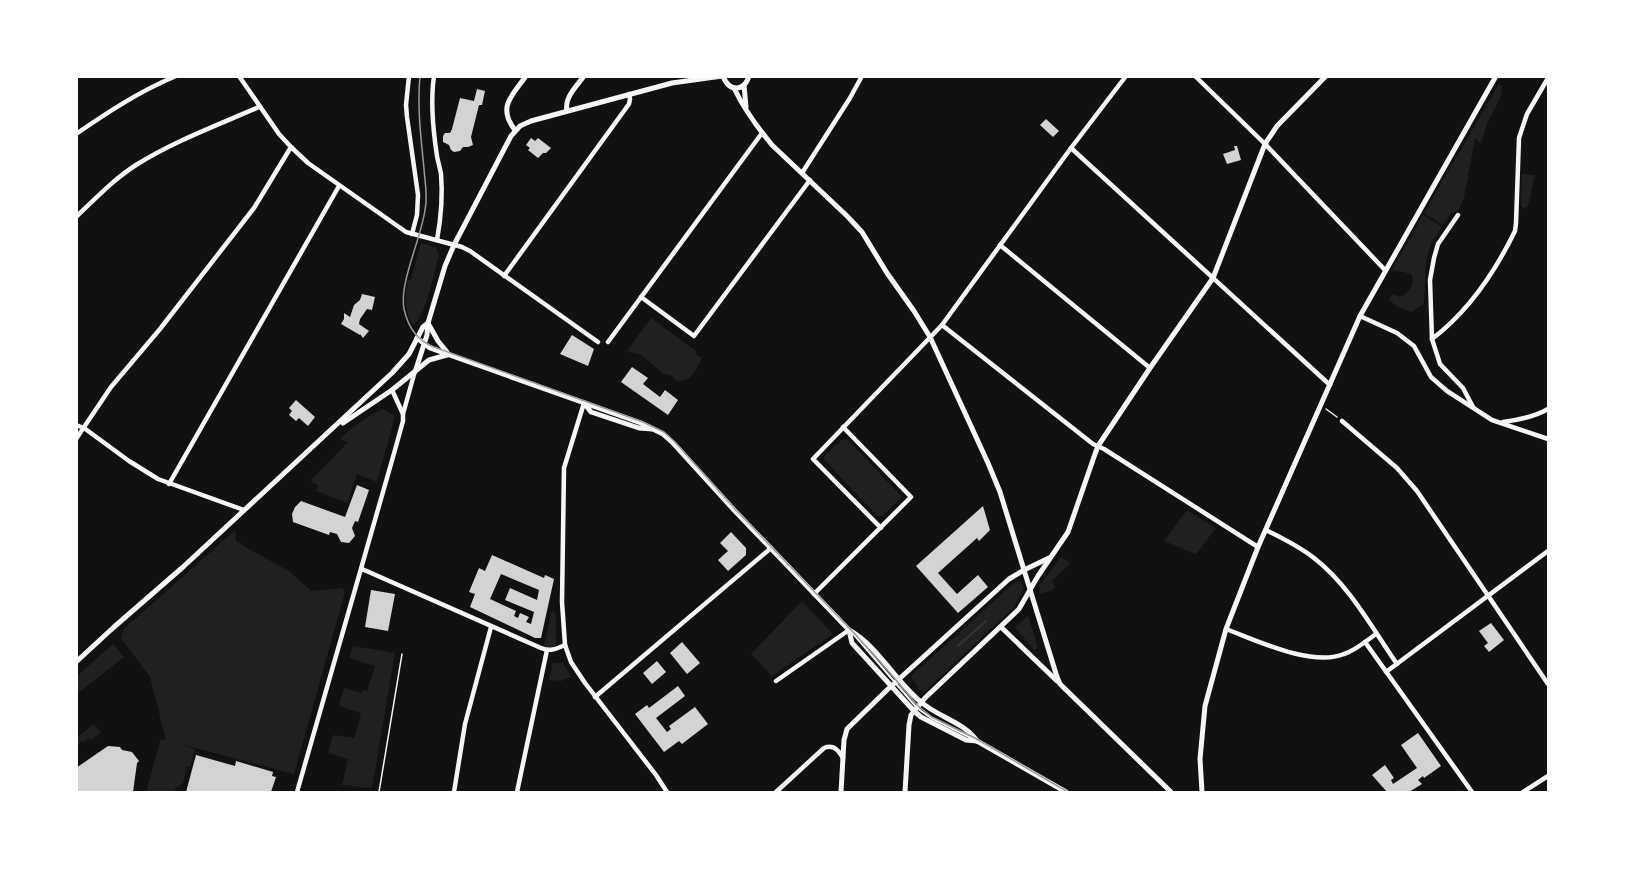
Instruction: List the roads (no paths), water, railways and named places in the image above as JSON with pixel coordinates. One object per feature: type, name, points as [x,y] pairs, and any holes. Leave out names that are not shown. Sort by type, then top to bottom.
[{"type":"street","points":[[76,134],[122,103],[176,76]]},
{"type":"street","points":[[239,76],[259,107],[291,147],[339,186],[406,232],[470,251],[598,342]]},
{"type":"street","points":[[409,76],[406,105],[418,200],[412,234]]},
{"type":"street","points":[[434,76],[431,102],[441,171],[442,208],[437,240]]},
{"type":"street","points":[[515,130],[507,118],[507,108],[511,97],[526,76]]},
{"type":"street","points":[[567,111],[567,99],[584,76]]},
{"type":"street","points":[[297,792],[362,569],[445,266],[505,147],[515,130],[531,121],[681,81],[723,76],[727,84],[734,88],[762,133],[862,232],[930,337],[1000,492],[1060,684]]},
{"type":"street","points":[[802,173],[862,76]]},
{"type":"street","points":[[881,528],[813,459],[942,325],[1126,76]]},
{"type":"street","points":[[1195,76],[1266,144],[1385,270]]},
{"type":"street","points":[[905,792],[909,725],[915,709],[1019,609],[1050,557],[1063,542],[1098,447],[1213,278],[1266,144],[1277,126],[1326,76]]},
{"type":"street","points":[[1202,792],[1200,759],[1205,706],[1226,629],[1258,547],[1360,316],[1496,76]]},
{"type":"street","points":[[734,88],[744,85],[750,77]]},
{"type":"street","points":[[1432,339],[1474,299],[1515,231],[1519,138],[1527,114],[1546,86],[1548,78]]},
{"type":"street","points":[[744,85],[748,113]]},
{"type":"street","points":[[504,276],[629,104],[629,94]]},
{"type":"street","points":[[76,217],[96,197],[137,164],[179,142],[259,107]]},
{"type":"street","points":[[608,342],[762,133]]},
{"type":"street","points":[[76,439],[109,391],[254,207],[291,147]]},
{"type":"street","points":[[1071,148],[1330,385]]},
{"type":"street","points":[[641,297],[694,336],[810,180]]},
{"type":"street","points":[[169,484],[339,186]]},
{"type":"street","points":[[1458,214],[1438,244],[1434,258],[1430,279],[1432,339],[1440,364],[1463,387],[1473,407]]},
{"type":"street","points":[[999,245],[1150,368]]},
{"type":"street","points":[[1360,316],[1397,333],[1414,346],[1431,377],[1447,391],[1485,416],[1548,438]]},
{"type":"street","points":[[76,662],[183,567],[392,373],[409,354],[423,327],[428,323]]},
{"type":"street","points":[[428,323],[442,347],[451,355]]},
{"type":"street","points":[[942,325],[1098,447],[1258,547]]},
{"type":"street","points":[[417,338],[424,345],[584,403],[591,412],[639,428],[656,430],[674,444],[849,630],[864,639],[915,709],[929,721],[966,740],[977,741],[1066,792]]},
{"type":"street","points":[[327,435],[392,390],[429,360],[451,355]]},
{"type":"street","points":[[392,373],[390,385],[403,414]]},
{"type":"street","points":[[584,403],[564,468],[562,602],[565,645],[571,662],[595,697],[656,774],[667,792]]},
{"type":"street","points":[[1500,423],[1523,419],[1548,409]]},
{"type":"street","points":[[1342,421],[1396,468],[1417,491],[1548,684]]},
{"type":"street","points":[[76,424],[158,479],[244,510]]},
{"type":"street","points":[[814,594],[911,497],[843,427]]},
{"type":"street","points":[[1266,530],[1307,552],[1330,573],[1354,602],[1397,664]]},
{"type":"street","points":[[595,697],[771,548]]},
{"type":"street","points":[[1386,672],[1548,551]]},
{"type":"street","points":[[841,792],[844,740],[848,729],[895,682],[1009,579],[1050,557]]},
{"type":"street","points":[[362,569],[547,650],[565,645]]},
{"type":"street","points":[[454,792],[465,724],[491,627]]},
{"type":"street","points":[[1001,627],[1171,792]]},
{"type":"street","points":[[1226,629],[1294,653],[1330,657],[1342,655],[1376,634]]},
{"type":"street","points":[[849,630],[852,643],[895,682],[921,702],[971,732],[977,741]]},
{"type":"street","points":[[776,681],[849,630]]},
{"type":"street","points":[[1365,642],[1472,792]]},
{"type":"street","points":[[517,792],[547,650]]},
{"type":"street","points":[[776,792],[824,748],[838,750],[843,758]]},
{"type":"street","points":[[1523,792],[1548,776]]},
{"type":"waterway","points":[[958,646],[986,621]]},
{"type":"tram line","points":[[420,76],[419,111],[426,200],[423,222],[407,274],[403,298],[408,322],[414,332],[434,347],[643,422],[664,432],[854,633],[918,706],[932,717],[975,738],[1068,792]]}]
